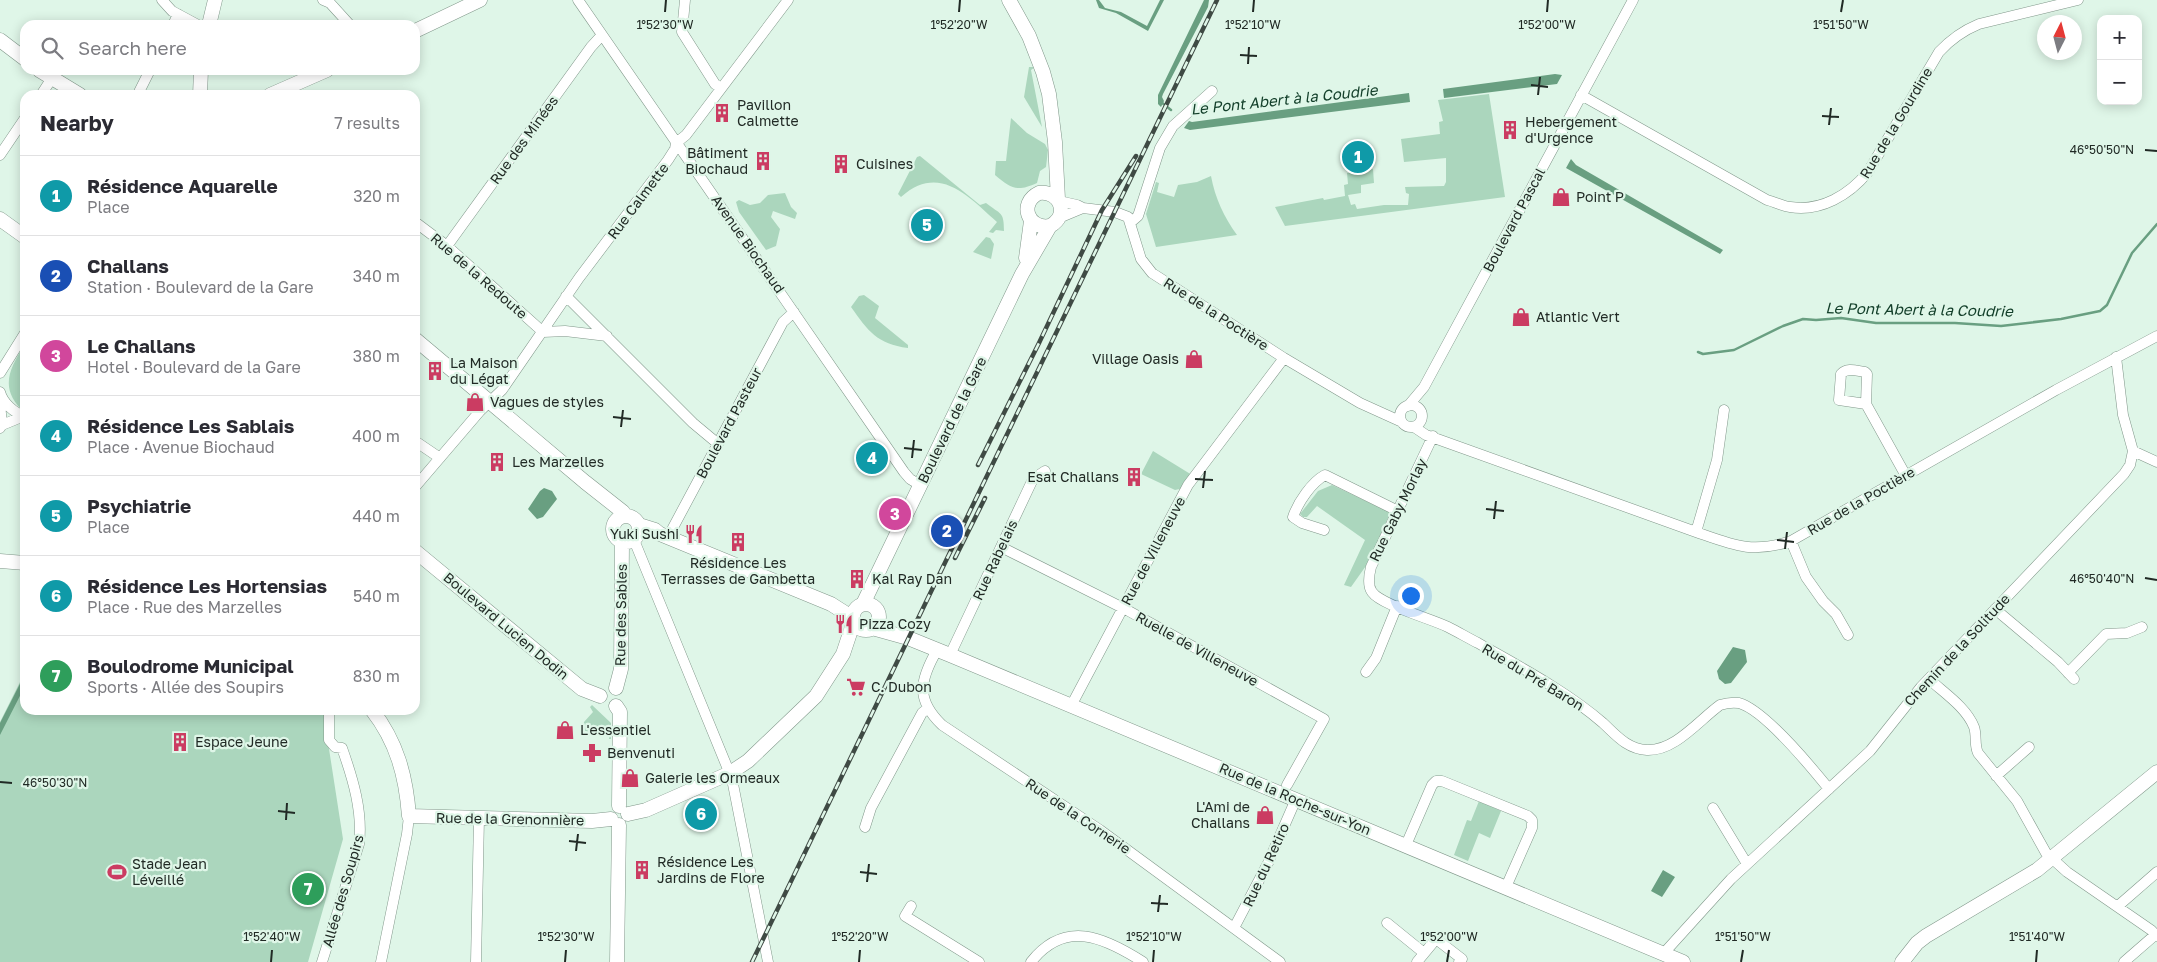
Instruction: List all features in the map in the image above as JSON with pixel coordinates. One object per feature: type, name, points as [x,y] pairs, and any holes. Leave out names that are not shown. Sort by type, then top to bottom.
[{"type":"main road","points":[[210,20],[214,0]]},
{"type":"main road","points":[[420,29],[480,0]]},
{"type":"main road","points":[[1009,0],[1029,36],[1043,72],[1052,113],[1058,200],[1061,210],[1022,274]]},
{"type":"main road","points":[[0,40],[20,55]]},
{"type":"main road","points":[[47,75],[72,90]]},
{"type":"main road","points":[[199,90],[200,75]]},
{"type":"main road","points":[[281,90],[316,75]]},
{"type":"main road","points":[[1054,156],[1046,180],[1039,192],[1031,197],[1026,206],[1031,221],[1040,226],[1054,222]]},
{"type":"main road","points":[[1039,192],[1049,193],[1058,200]]},
{"type":"main road","points":[[0,219],[20,233]]},
{"type":"main road","points":[[1022,274],[1028,250],[1031,221]]},
{"type":"main road","name":"Boulevard de la Gare","points":[[862,605],[1022,274]]},
{"type":"main road","points":[[420,343],[623,512],[625,516],[633,518],[633,536],[655,530],[664,536],[831,604],[854,620],[859,628],[874,621]]},
{"type":"main road","name":"Rue des Sables","points":[[616,688],[621,669],[633,536],[615,537],[613,528],[617,520],[625,516]]},
{"type":"main road","name":"Boulevard Lucien Dodin","points":[[420,555],[582,688],[600,696]]},
{"type":"main road","points":[[0,560],[20,562]]},
{"type":"main road","name":"Boulevard de la Gare","points":[[874,621],[881,565]]},
{"type":"main road","points":[[831,604],[871,605],[874,621],[860,639],[843,654]]},
{"type":"main road","points":[[624,810],[646,810],[730,773],[748,761],[816,696],[843,654],[855,611],[862,605]]},
{"type":"main road","name":"Rue de la Roche-sur-Yon","points":[[874,621],[906,637],[1406,844],[1673,959]]},
{"type":"main road","points":[[606,688],[616,688],[620,692],[621,698],[616,706],[606,707],[602,702],[600,696],[606,688]]},
{"type":"main road","points":[[616,706],[620,712],[626,822],[615,822],[617,962]]},
{"type":"main road","points":[[376,715],[387,731],[399,757],[407,792],[409,816]]},
{"type":"main road","points":[[1902,962],[1926,936],[2005,891],[2052,858],[2157,772]]},
{"type":"main road","name":"Rue de la Grenonnière","points":[[409,816],[615,822]]},
{"type":"street","points":[[162,0],[172,11],[189,20]]},
{"type":"street","name":"Avenue Biochaud","points":[[578,0],[904,472],[920,486]]},
{"type":"street","points":[[685,0],[682,32],[715,84],[721,88]]},
{"type":"street","name":"Rue Calmette","points":[[420,481],[489,400],[498,396],[566,296],[668,160],[675,149],[676,143],[686,134],[788,0]]},
{"type":"street","name":"Boulevard Pascal","points":[[1405,407],[1424,387],[1634,0]]},
{"type":"street","name":"Rue de la Gourdine","points":[[1581,95],[1767,200],[1790,207],[1816,206],[1840,198],[1858,184],[1868,172],[1939,52],[1950,39],[1979,24],[2078,0]]},
{"type":"street","points":[[330,1],[346,20]]},
{"type":"street","points":[[175,20],[178,14]]},
{"type":"street","name":"Rue des Minées","points":[[447,246],[591,47],[602,35]]},
{"type":"street","points":[[140,90],[148,75]]},
{"type":"street","points":[[44,90],[52,78]]},
{"type":"street","points":[[1058,200],[1077,204],[1083,208],[1123,214],[1131,222],[1138,216],[1160,148],[1186,112],[1212,91]]},
{"type":"street","points":[[0,155],[20,125]]},
{"type":"street","points":[[1054,222],[1083,208]]},
{"type":"street","name":"Rue de la Poctière","points":[[1131,222],[1142,259],[1152,273],[1284,358],[1373,410],[1407,426],[1414,427],[1426,435],[1736,546],[1755,548],[1776,546],[1791,541],[2116,357],[2157,336]]},
{"type":"street","name":"Rue de la Redoute","points":[[420,226],[447,246],[543,332]]},
{"type":"street","points":[[566,296],[693,423],[717,443]]},
{"type":"street","name":"Boulevard Pasteur","points":[[664,536],[783,322],[794,312]]},
{"type":"street","points":[[543,332],[565,331],[607,336]]},
{"type":"street","points":[[0,373],[20,342]]},
{"type":"street","points":[[2116,357],[2123,416],[2133,451],[2157,462]]},
{"type":"street","name":"Rue de Villeneuve","points":[[1071,706],[1188,485],[1284,358]]},
{"type":"street","name":"Boulevard Pascal","points":[[1421,413],[1424,387]]},
{"type":"street","points":[[0,399],[12,410],[20,414]]},
{"type":"street","points":[[0,399],[1,427],[20,418]]},
{"type":"street","points":[[1866,404],[1906,476]]},
{"type":"street","points":[[1373,410],[1414,406],[1421,413],[1433,436]]},
{"type":"street","points":[[1402,422],[1400,414],[1405,407]]},
{"type":"street","points":[[1696,532],[1717,460],[1724,410]]},
{"type":"street","points":[[1414,427],[1419,424],[1421,413]]},
{"type":"street","name":"Rue Gaby Morlay","points":[[1433,436],[1370,567],[1368,577],[1370,587],[1378,598],[1447,626]]},
{"type":"street","points":[[420,444],[440,458]]},
{"type":"street","name":"Chemin de la Solitude","points":[[1673,959],[1731,879],[1870,751],[1928,678],[2124,474],[2130,465],[2133,451]]},
{"type":"street","name":"Rue Rabelais","points":[[950,655],[1033,479],[1045,471]]},
{"type":"street","points":[[1324,530],[1302,523],[1293,517],[1297,508],[1325,474],[1398,511]]},
{"type":"street","points":[[633,536],[730,773],[768,962]]},
{"type":"street","points":[[1791,541],[1806,577],[1823,601],[1836,614],[1848,635]]},
{"type":"street","name":"Ruelle de Villeneuve","points":[[1001,547],[1123,608],[1324,719],[1287,785]]},
{"type":"street","points":[[1366,672],[1376,658],[1397,606]]},
{"type":"street","points":[[1995,609],[2071,676],[2106,634],[2127,633],[2142,627]]},
{"type":"street","name":"Rue du Pré Baron","points":[[1447,626],[1572,700],[1624,742],[1637,749],[1652,750],[1663,747],[1674,741],[1720,705],[1728,703],[1742,705],[1775,729],[1829,789]]},
{"type":"street","points":[[865,827],[871,808],[922,713],[927,709],[923,699],[922,685],[925,672],[937,650]]},
{"type":"street","points":[[1928,678],[1970,719],[1975,728],[1978,753],[2017,801],[2046,853],[2151,930],[2156,936],[2124,962]]},
{"type":"street","name":"Rue de la Cornerie","points":[[927,709],[942,725],[1100,830],[1280,962]]},
{"type":"street","name":"Allée des Soupirs","points":[[322,962],[341,906],[359,844],[361,829],[360,811],[342,748],[335,747],[329,740],[329,715]]},
{"type":"street","points":[[1996,776],[2029,747]]},
{"type":"street","points":[[1406,844],[1436,780],[1528,816],[1532,820],[1532,828],[1506,887]]},
{"type":"street","name":"Rue du Retiro","points":[[1234,928],[1268,863],[1296,800]]},
{"type":"street","points":[[1713,808],[1747,864]]},
{"type":"street","points":[[381,962],[409,816]]},
{"type":"street","points":[[476,962],[479,818]]},
{"type":"street","points":[[2118,906],[2157,872]]},
{"type":"street","points":[[911,906],[905,916],[979,962]]},
{"type":"street","points":[[1387,923],[1424,954]]},
{"type":"street","points":[[1031,962],[1046,947],[1057,940],[1076,935],[1098,939],[1129,953],[1143,962]]},
{"type":"street","points":[[1417,962],[1436,939],[1462,959],[1459,962]]},
{"type":"shaded area","points":[[1096,0],[1099,0],[1105,8],[1121,12],[1147,26],[1160,0],[1164,0],[1148,31],[1116,13],[1099,8]]},
{"type":"shaded area","points":[[1204,0],[1209,0],[1208,7],[1163,94],[1164,101],[1161,107],[1158,104],[1158,95]]},
{"type":"shaded area","points":[[1029,67],[1035,67],[1031,70],[1042,127],[1024,97]]},
{"type":"shaded area","points":[[1555,74],[1562,75],[1557,84],[1444,98],[1443,89]]},
{"type":"shaded area","points":[[1409,93],[1410,102],[1190,130],[1184,128],[1189,121]]},
{"type":"shaded area","points":[[1489,94],[1505,197],[1285,226],[1275,207],[1345,196],[1344,185],[1348,184],[1347,173],[1373,169],[1374,183],[1361,185],[1361,193],[1348,195],[1351,205],[1355,204],[1357,209],[1384,205],[1408,205],[1409,194],[1406,193],[1405,187],[1444,186],[1446,182],[1446,158],[1404,162],[1401,139],[1440,134],[1439,122],[1443,121],[1438,100]]},
{"type":"shaded area","points":[[1011,118],[1027,133],[1045,144],[1048,150],[1046,167],[1040,171],[1037,183],[1024,188],[1010,186],[995,175],[996,161],[1006,161]]},
{"type":"shaded area","points":[[920,156],[980,205],[986,203],[1001,214],[1004,231],[996,230],[993,233],[989,232],[997,222],[964,194],[940,183],[928,183],[915,187],[901,197],[898,194],[917,157]]},
{"type":"shaded area","points":[[1571,159],[1576,165],[1723,250],[1720,254],[1566,168]]},
{"type":"shaded area","points":[[1211,176],[1221,207],[1237,235],[1156,247],[1146,214],[1156,182],[1159,183],[1157,192],[1174,197],[1178,185],[1197,182]]},
{"type":"shaded area","points":[[785,193],[791,207],[797,213],[795,219],[773,211],[771,217],[780,229],[776,246],[766,250],[739,212],[736,202],[739,200],[750,205],[760,203],[768,195]]},
{"type":"shaded area","points":[[986,237],[990,238],[994,244],[991,259],[973,252]]},
{"type":"shaded area","points":[[864,295],[879,306],[875,318],[908,345],[908,348],[881,340],[863,323],[851,307],[859,296]]},
{"type":"shaded area","points":[[20,353],[20,408],[9,388],[10,372]]},
{"type":"shaded area","points":[[1153,451],[1192,475],[1184,488],[1175,490],[1141,474]]},
{"type":"shaded area","points":[[1332,485],[1389,512],[1389,516],[1368,563],[1351,587],[1344,585],[1365,540],[1317,506],[1307,517],[1303,517],[1300,514],[1318,491]]},
{"type":"shaded area","points":[[544,488],[552,491],[557,499],[543,517],[537,519],[528,509]]},
{"type":"shaded area","points":[[1733,647],[1745,650],[1747,662],[1731,683],[1725,684],[1719,679],[1717,671]]},
{"type":"shaded area","points":[[20,682],[20,715],[327,715],[327,736],[343,839],[308,962],[0,962],[0,722]]},
{"type":"shaded area","points":[[20,684],[20,696],[0,735],[0,723]]},
{"type":"shaded area","points":[[592,705],[611,723],[611,739],[609,739],[609,733],[583,730],[584,722],[593,712],[590,707]]},
{"type":"shaded area","points":[[1479,801],[1501,811],[1490,838],[1479,833],[1468,861],[1454,855],[1467,820],[1471,821]]},
{"type":"shaded area","points":[[1663,870],[1675,877],[1662,897],[1651,891]]},
{"type":"waterway","name":"Le Pont Abert à la Coudrie","points":[[1161,102],[1171,110]]},
{"type":"waterway","name":"Le Pont Abert à la Coudrie","points":[[1698,352],[1703,354],[1734,350],[1783,326],[1803,319],[1841,318],[1876,323],[1955,323],[2001,326],[2061,319],[2100,311],[2107,305],[2132,253],[2157,224]]},
{"type":"railway","points":[[752,962],[1217,0]]},
{"type":"railway","points":[[978,465],[1039,343],[1102,210],[1136,156]]},
{"type":"railway","points":[[955,558],[985,498]]},
{"type":"place","name":"Pavillon Calmette","points":[[722,113]]},
{"type":"place","name":"Hebergement d'Urgence","points":[[1510,130]]},
{"type":"place","name":"Résidence Aquarelle","points":[[1358,157]]},
{"type":"place","name":"Bâtiment Biochaud","points":[[763,161]]},
{"type":"place","name":"Cuisines","points":[[841,164]]},
{"type":"place","name":"Point P","points":[[1561,197]]},
{"type":"place","name":"Psychiatrie","points":[[927,225]]},
{"type":"place","name":"Atlantic Vert","points":[[1521,317]]},
{"type":"place","name":"Village Oasis","points":[[1194,359]]},
{"type":"place","name":"La Maison du Légat","points":[[435,371]]},
{"type":"place","name":"Vagues de styles","points":[[475,402]]},
{"type":"place","name":"Résidence Les Sablais","points":[[872,458]]},
{"type":"place","name":"Les Marzelles","points":[[497,462]]},
{"type":"place","name":"Esat Challans","points":[[1134,477]]},
{"type":"place","name":"Le Challans","points":[[895,514]]},
{"type":"place","name":"Challans","points":[[947,531]]},
{"type":"place","name":"Yuki Sushi","points":[[694,534]]},
{"type":"place","name":"Résidence Les Terrasses de Gambetta","points":[[738,542]]},
{"type":"place","name":"Kal Ray Dan","points":[[857,579]]},
{"type":"place","name":"Pizza Cozy","points":[[844,624]]},
{"type":"place","name":"C. Dubon","points":[[856,687]]},
{"type":"place","name":"L'essentiel","points":[[565,730]]},
{"type":"place","name":"Espace Jeune","points":[[180,742]]},
{"type":"place","name":"Benvenuti","points":[[592,753]]},
{"type":"place","name":"Galerie les Ormeaux","points":[[630,778]]},
{"type":"place","name":"Résidence Les Hortensias","points":[[701,814]]},
{"type":"place","name":"L'Ami de Challans","points":[[1265,815]]},
{"type":"place","name":"Résidence Les Jardins de Flore","points":[[642,870]]},
{"type":"place","name":"Stade Jean Léveillé","points":[[117,872]]},
{"type":"place","name":"Boulodrome Municipal","points":[[308,889]]}]
